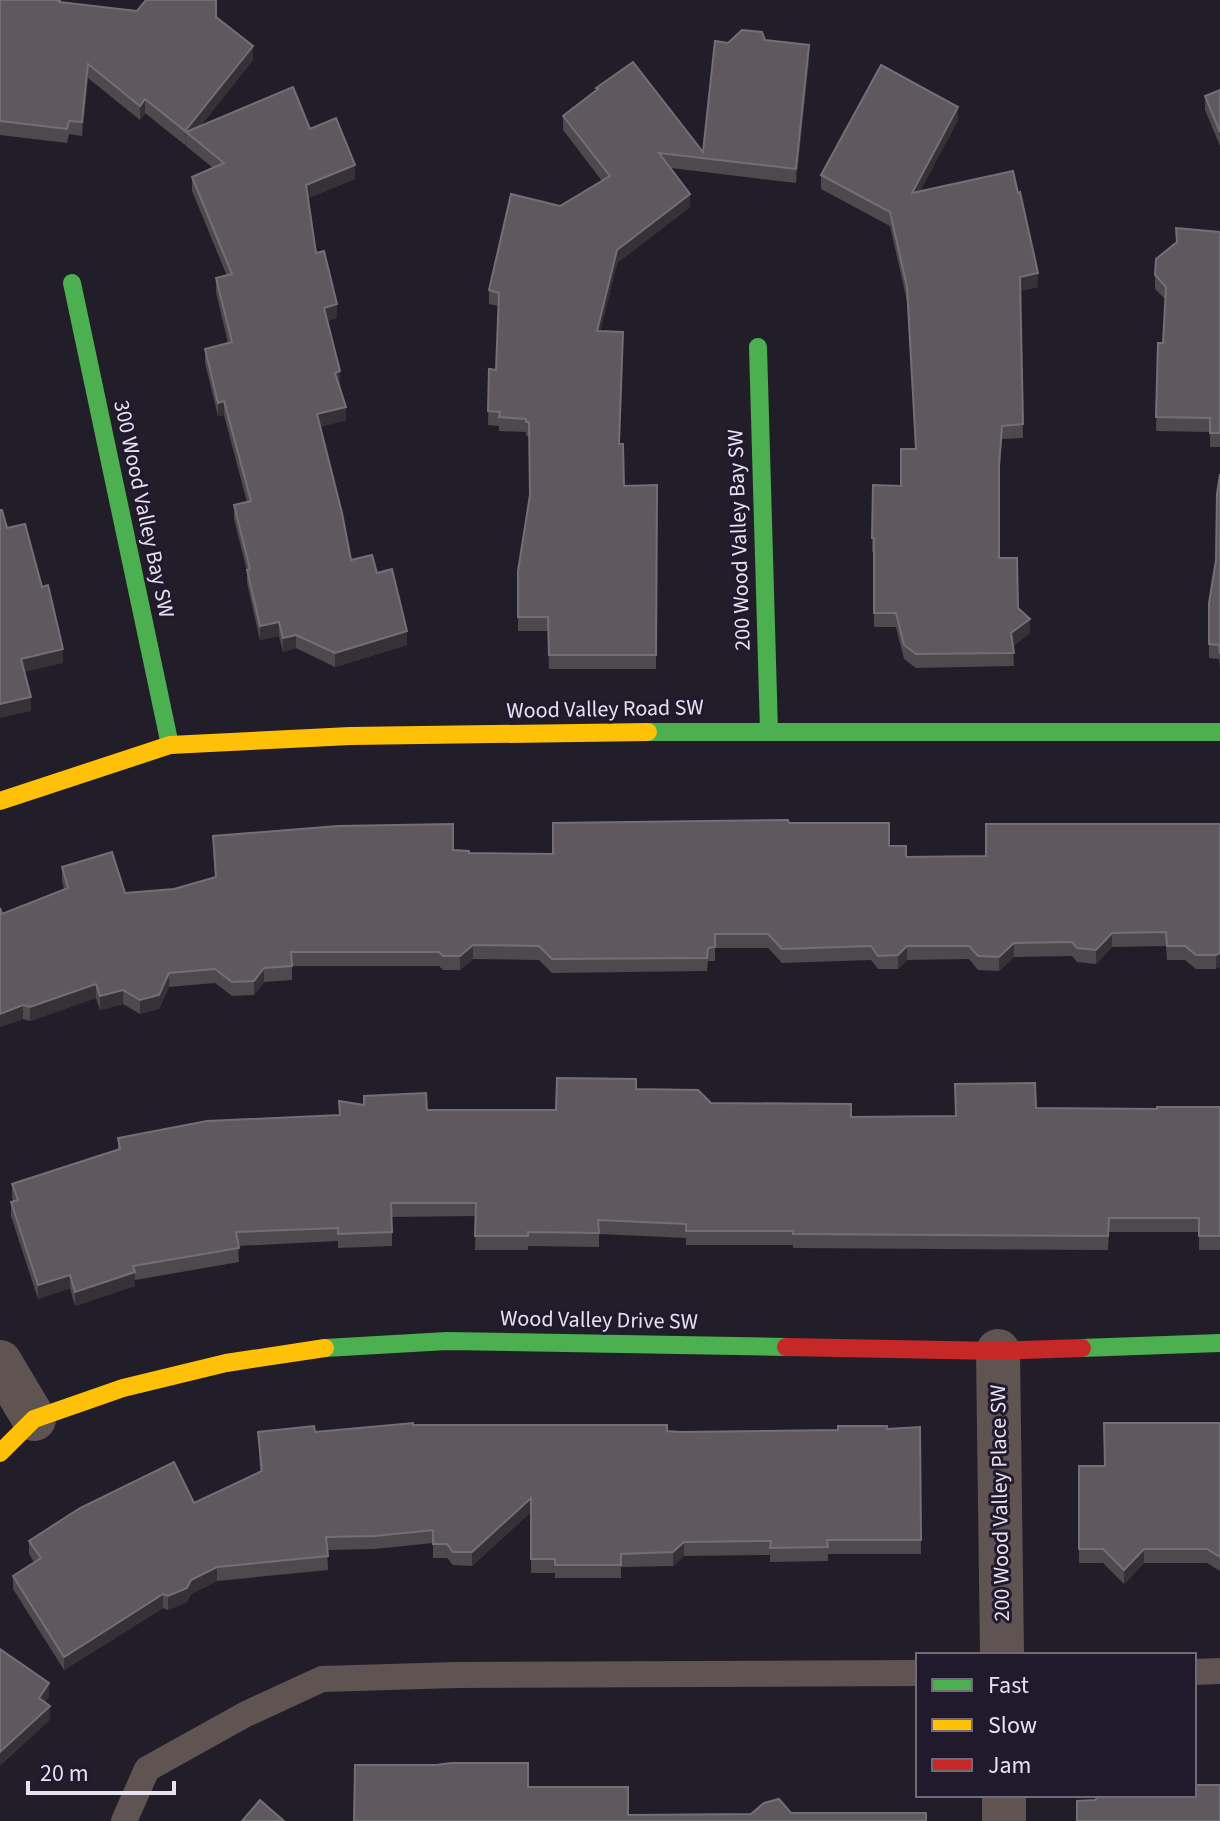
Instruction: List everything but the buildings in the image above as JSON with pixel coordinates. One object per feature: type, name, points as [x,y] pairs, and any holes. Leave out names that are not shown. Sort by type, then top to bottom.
[{"type":"street","name":"300 Wood Valley Bay SW","points":[[72,283],[170,745]]},
{"type":"street","name":"200 Wood Valley Bay SW","points":[[758,347],[769,731]]},
{"type":"street","name":"Wood Valley Road SW","points":[[0,801],[170,745],[350,736],[769,731],[1220,732]]},
{"type":"street","name":"Wood Valley Drive SW","points":[[0,1453],[34,1419],[123,1388],[226,1363],[332,1347],[447,1341],[998,1351],[1220,1343]]},
{"type":"street","name":"200 Wood Valley Place SW","points":[[998,1351],[1002,1653]]},
{"type":"street","points":[[0,1362],[34,1419]]},
{"type":"street","points":[[1004,1797],[1004,1821]]},
{"type":"lane","points":[[1196,1672],[1220,1671]]},
{"type":"lane","points":[[124,1821],[147,1769],[246,1714],[322,1679],[472,1675],[916,1673]]},
{"type":"traffic: fast","points":[[72,283],[170,745]]},
{"type":"traffic: fast","points":[[758,347],[769,731]]},
{"type":"traffic: fast","points":[[648,732],[1220,732]]},
{"type":"traffic: fast","points":[[325,1348],[447,1341],[786,1347]]},
{"type":"traffic: fast","points":[[1082,1348],[1220,1343]]},
{"type":"traffic: slow","points":[[0,801],[170,745],[350,736],[648,732]]},
{"type":"traffic: slow","points":[[0,1453],[34,1419],[123,1388],[226,1363],[325,1348]]},
{"type":"traffic: jam","points":[[786,1347],[998,1351],[1082,1348]]}]
